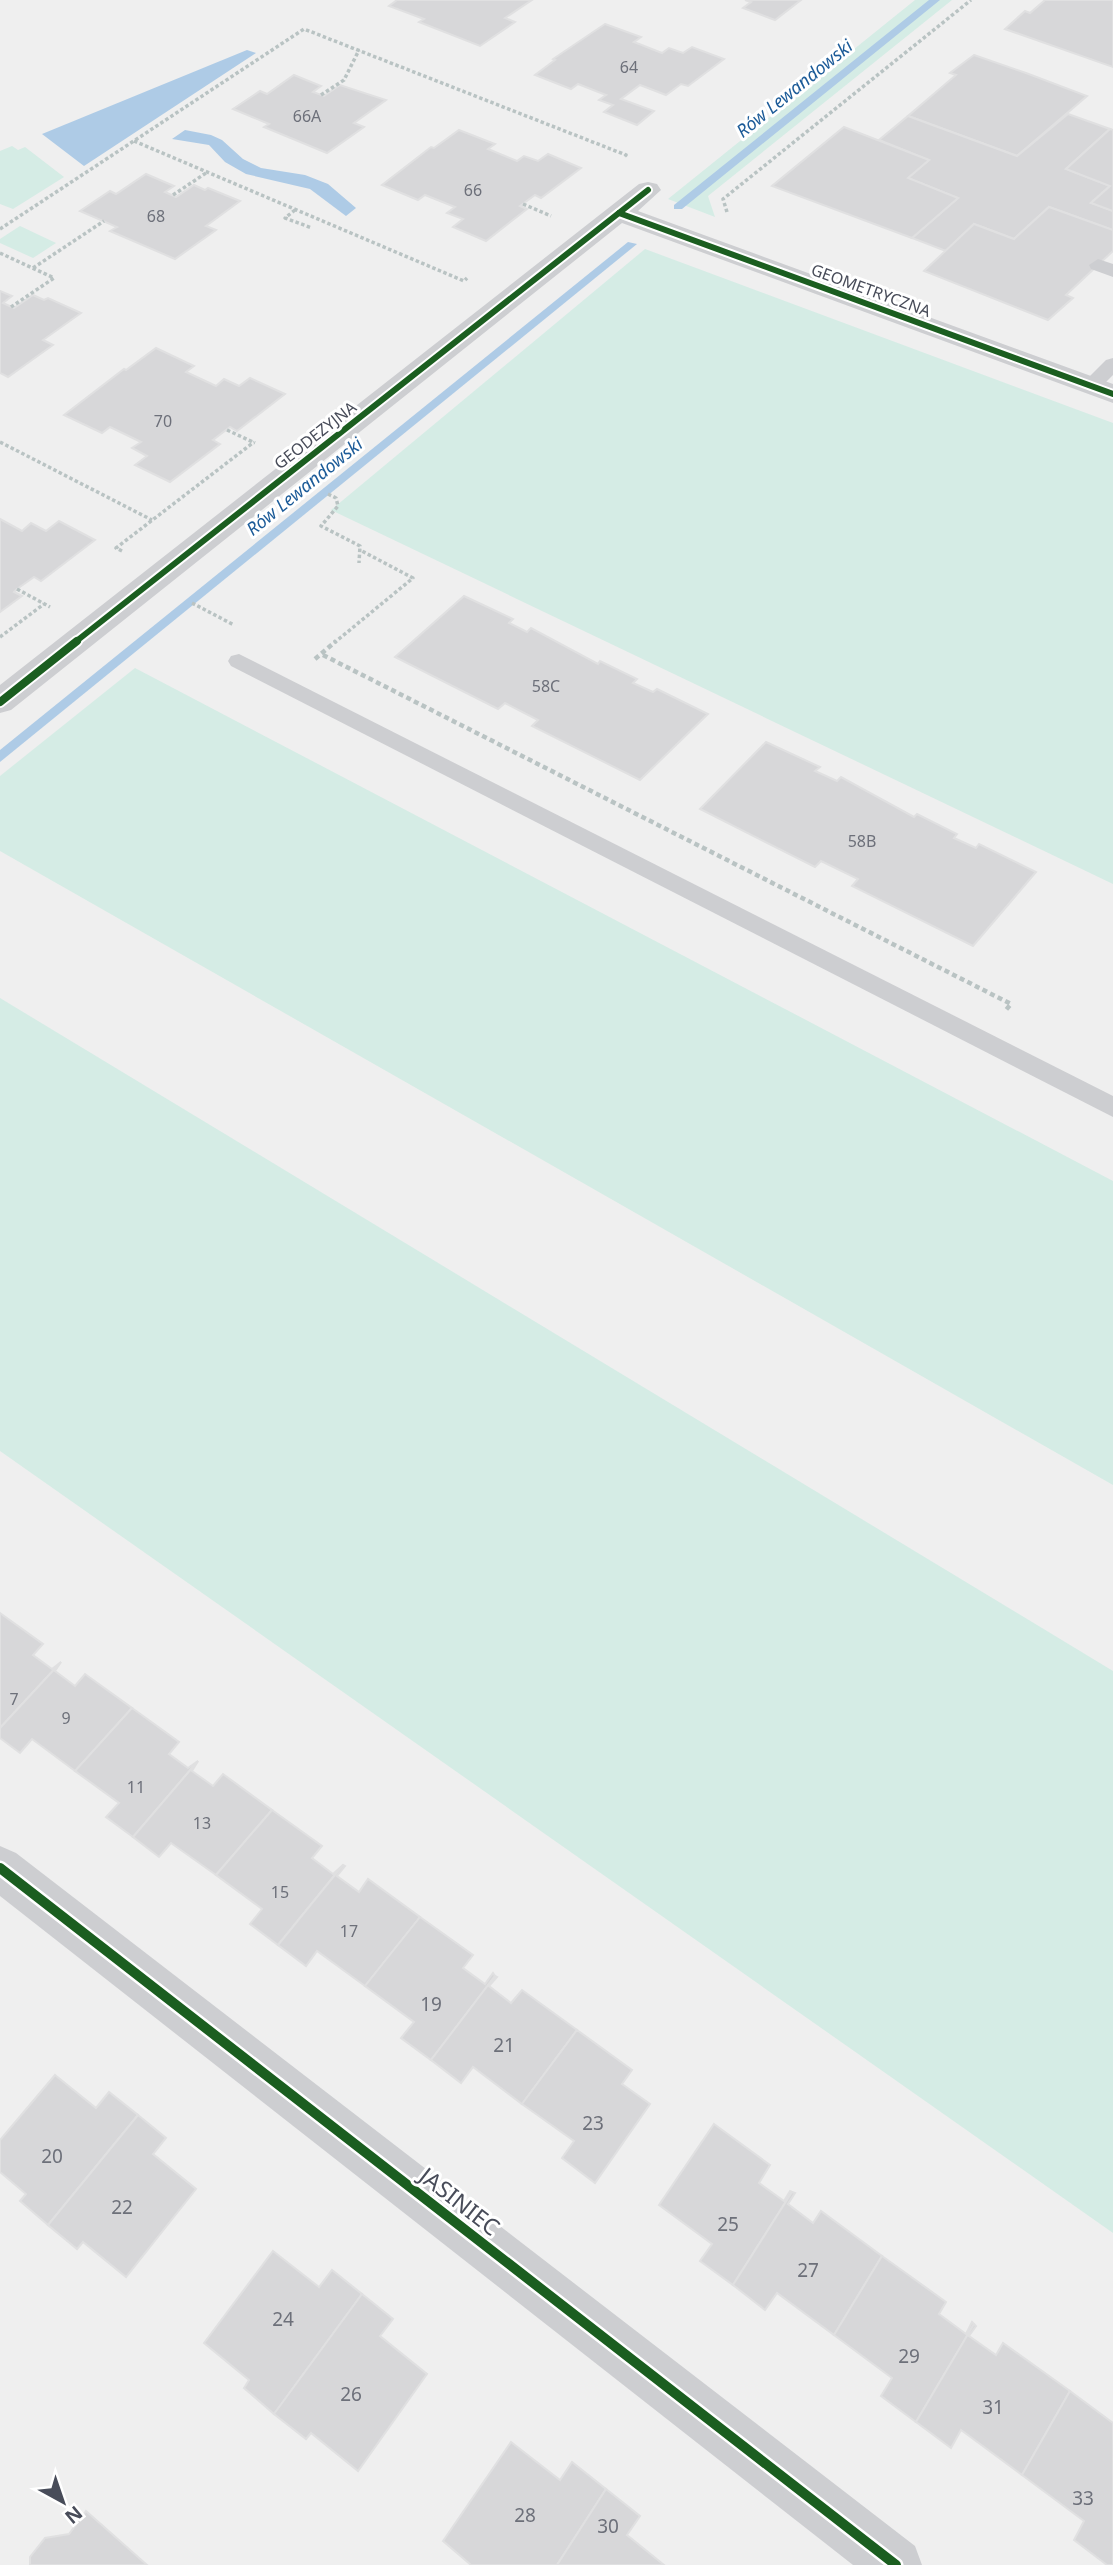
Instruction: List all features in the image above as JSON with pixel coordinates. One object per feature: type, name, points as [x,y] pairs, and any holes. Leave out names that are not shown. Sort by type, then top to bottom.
[{"type":"street","name":"GEODEZYJNA","points":[[0,702],[648,190]]},
{"type":"street","name":"GEOMETRYCZNA","points":[[619,213],[1102,390]]},
{"type":"street","name":"JASINIEC","points":[[0,1868],[896,2565]]},
{"type":"lane","points":[[1102,390],[1113,364]]},
{"type":"lane","points":[[239,661],[1113,1107]]},
{"type":"path","points":[[728,217],[723,199],[971,0]]},
{"type":"path","points":[[0,229],[304,29],[626,155],[615,164]]},
{"type":"path","points":[[321,95],[344,80],[359,50]]},
{"type":"path","points":[[134,141],[464,281],[474,273]]},
{"type":"path","points":[[173,195],[207,172]]},
{"type":"path","points":[[523,204],[550,216]]},
{"type":"path","points":[[538,223],[560,207]]},
{"type":"path","points":[[296,210],[285,218],[312,228],[306,232]]},
{"type":"path","points":[[33,268],[104,221]]},
{"type":"path","points":[[0,253],[54,278],[11,307]]},
{"type":"path","points":[[122,551],[116,548],[256,443],[227,430]]},
{"type":"path","points":[[0,442],[152,520]]},
{"type":"path","points":[[285,477],[336,498],[338,506],[321,526],[360,546],[359,562]]},
{"type":"path","points":[[308,664],[323,655],[413,578],[360,550]]},
{"type":"path","points":[[17,589],[49,607]]},
{"type":"path","points":[[0,638],[44,604]]},
{"type":"path","points":[[203,610],[240,628]]},
{"type":"path","points":[[323,655],[1011,1004],[1002,1014],[1013,1020]]},
{"type":"green space","points":[[915,0],[952,0],[708,196],[715,217],[668,199]]},
{"type":"green space","points":[[12,146],[18,150],[25,147],[64,177],[13,209],[0,204],[0,151]]},
{"type":"green space","points":[[20,226],[56,243],[33,258],[0,243],[0,239]]},
{"type":"green space","points":[[645,249],[1113,423],[1113,884],[331,510]]},
{"type":"green space","points":[[135,668],[1113,1181],[1113,1485],[0,851],[0,776]]},
{"type":"green space","points":[[0,998],[1113,1671],[1113,2233],[0,1451]]},
{"type":"water","points":[[247,50],[256,53],[84,166],[42,134]]},
{"type":"water","points":[[185,130],[222,140],[243,159],[261,168],[305,175],[328,184],[356,208],[346,216],[310,189],[246,174],[225,162],[209,145],[172,139]]},
{"type":"building","points":[[397,0],[532,0],[505,18],[515,22],[480,46],[419,22],[424,19],[389,6]]},
{"type":"building","points":[[745,0],[801,0],[775,20],[743,8],[751,2]]},
{"type":"building","points":[[1045,0],[1113,0],[1113,67],[1005,29],[1025,11],[1030,13]]},
{"type":"building","points":[[605,24],[641,37],[634,42],[662,53],[669,48],[683,53],[692,47],[724,59],[688,86],[681,84],[666,95],[640,85],[621,99],[654,111],[637,125],[604,112],[613,105],[599,100],[606,95],[578,84],[571,89],[535,75],[555,60],[553,59]]},
{"type":"building","points":[[974,55],[1087,96],[1017,156],[908,116],[956,75],[950,73]]},
{"type":"building","points":[[294,75],[321,86],[313,92],[324,96],[340,85],[386,100],[354,123],[364,127],[327,153],[264,127],[269,124],[233,109],[260,91],[267,94]]},
{"type":"building","points":[[1068,114],[1110,129],[1066,169],[1110,186],[1091,203],[1113,211],[1113,230],[1049,207],[1014,239],[974,224],[946,251],[912,238],[958,198],[908,178],[929,160],[879,140],[908,116],[1017,156]]},
{"type":"building","points":[[844,127],[929,160],[908,178],[958,198],[912,238],[772,186]]},
{"type":"building","points":[[1110,129],[1113,130],[1113,211],[1091,203],[1110,186],[1066,169]]},
{"type":"building","points":[[459,130],[495,144],[488,149],[517,161],[524,156],[538,161],[548,154],[581,168],[541,198],[535,195],[520,206],[527,209],[486,241],[453,227],[463,219],[447,213],[455,207],[425,195],[418,200],[382,185],[431,147],[434,148]]},
{"type":"building","points":[[146,174],[174,186],[165,192],[176,197],[194,185],[240,201],[206,226],[216,230],[175,259],[110,231],[117,227],[80,211],[110,191],[116,194]]},
{"type":"building","points":[[1049,207],[1113,230],[1113,251],[1066,295],[1073,298],[1048,320],[924,271],[974,224],[1014,239]]},
{"type":"building","points":[[0,291],[12,296],[3,303],[14,308],[33,295],[44,300],[48,298],[81,313],[43,340],[53,345],[8,377],[0,373]]},
{"type":"building","points":[[156,348],[194,366],[186,372],[216,386],[224,379],[239,386],[250,378],[285,394],[237,431],[230,427],[213,440],[220,444],[170,482],[135,465],[147,456],[132,448],[141,442],[110,427],[102,433],[64,415]]},
{"type":"building","points":[[0,519],[22,531],[31,523],[46,531],[59,521],[95,540],[41,581],[34,577],[17,589],[14,592],[22,596],[0,612]]},
{"type":"building","points":[[464,596],[513,619],[509,623],[527,632],[531,628],[598,664],[600,661],[637,679],[633,683],[653,692],[657,689],[708,714],[640,780],[532,726],[538,720],[505,703],[498,709],[395,657]]},
{"type":"building","points":[[766,742],[820,767],[815,771],[837,781],[841,777],[914,817],[917,814],[957,834],[954,838],[976,848],[979,844],[1036,872],[973,946],[852,886],[858,879],[821,861],[815,867],[700,809]]},
{"type":"building","points":[[0,1613],[43,1644],[33,1655],[52,1669],[61,1662],[0,1728]]},
{"type":"building","points":[[61,1662],[55,1671],[75,1686],[85,1674],[132,1708],[75,1771],[32,1739],[20,1753],[0,1738],[0,1728]]},
{"type":"building","points":[[132,1708],[179,1742],[169,1754],[188,1768],[198,1761],[133,1837],[106,1817],[119,1803],[75,1771]]},
{"type":"building","points":[[198,1761],[192,1771],[213,1786],[223,1774],[272,1810],[216,1875],[171,1843],[159,1857],[133,1837]]},
{"type":"building","points":[[272,1810],[322,1846],[312,1858],[333,1874],[343,1865],[278,1945],[250,1924],[262,1909],[216,1875]]},
{"type":"building","points":[[343,1865],[345,1866],[337,1876],[359,1892],[368,1879],[420,1917],[365,1986],[317,1951],[306,1966],[278,1945]]},
{"type":"building","points":[[420,1917],[473,1955],[463,1968],[485,1984],[493,1973],[495,1976],[431,2060],[401,2038],[414,2022],[365,1986]]},
{"type":"building","points":[[495,1976],[497,1977],[489,1986],[511,2003],[522,1990],[577,2030],[522,2104],[473,2067],[461,2083],[431,2060]]},
{"type":"building","points":[[577,2030],[632,2070],[622,2084],[650,2104],[595,2183],[562,2158],[574,2141],[522,2104]]},
{"type":"building","points":[[55,2075],[96,2108],[109,2092],[138,2115],[48,2225],[20,2201],[26,2194],[0,2172],[0,2140]]},
{"type":"building","points":[[138,2115],[166,2138],[153,2154],[196,2189],[126,2277],[83,2242],[77,2249],[48,2225]]},
{"type":"building","points":[[714,2124],[770,2165],[759,2183],[784,2201],[790,2191],[792,2192],[733,2285],[700,2261],[712,2244],[659,2205]]},
{"type":"building","points":[[792,2192],[795,2193],[788,2204],[813,2223],[821,2211],[882,2256],[834,2335],[777,2293],[765,2310],[733,2285]]},
{"type":"building","points":[[273,2251],[319,2287],[332,2270],[362,2294],[274,2414],[244,2388],[249,2380],[204,2343]]},
{"type":"building","points":[[882,2256],[946,2302],[939,2314],[966,2334],[972,2322],[974,2324],[916,2422],[881,2396],[892,2378],[834,2335]]},
{"type":"building","points":[[362,2294],[393,2319],[380,2336],[427,2374],[358,2471],[311,2433],[306,2439],[274,2414]]},
{"type":"building","points":[[974,2324],[976,2326],[969,2336],[996,2355],[1003,2343],[1070,2391],[1022,2475],[961,2430],[951,2448],[916,2422]]},
{"type":"building","points":[[1070,2391],[1113,2423],[1113,2565],[1107,2565],[1074,2540],[1084,2521],[1022,2475]]},
{"type":"building","points":[[511,2442],[560,2480],[572,2462],[606,2489],[557,2565],[471,2565],[443,2541]]},
{"type":"building","points":[[606,2489],[640,2516],[627,2535],[664,2565],[557,2565]]},
{"type":"building","points":[[86,2511],[147,2565],[30,2565],[30,2557],[45,2538],[69,2534]]},
{"type":"waterway","name":"Rów Lewandowski","points":[[678,207],[935,0]]},
{"type":"waterway","name":"Rów Lewandowski","points":[[0,757],[632,244]]},
{"type":"cycle path","points":[[0,702],[648,190]]},
{"type":"cycle path","points":[[619,213],[1113,394]]},
{"type":"cycle path","points":[[0,1868],[896,2565]]}]
